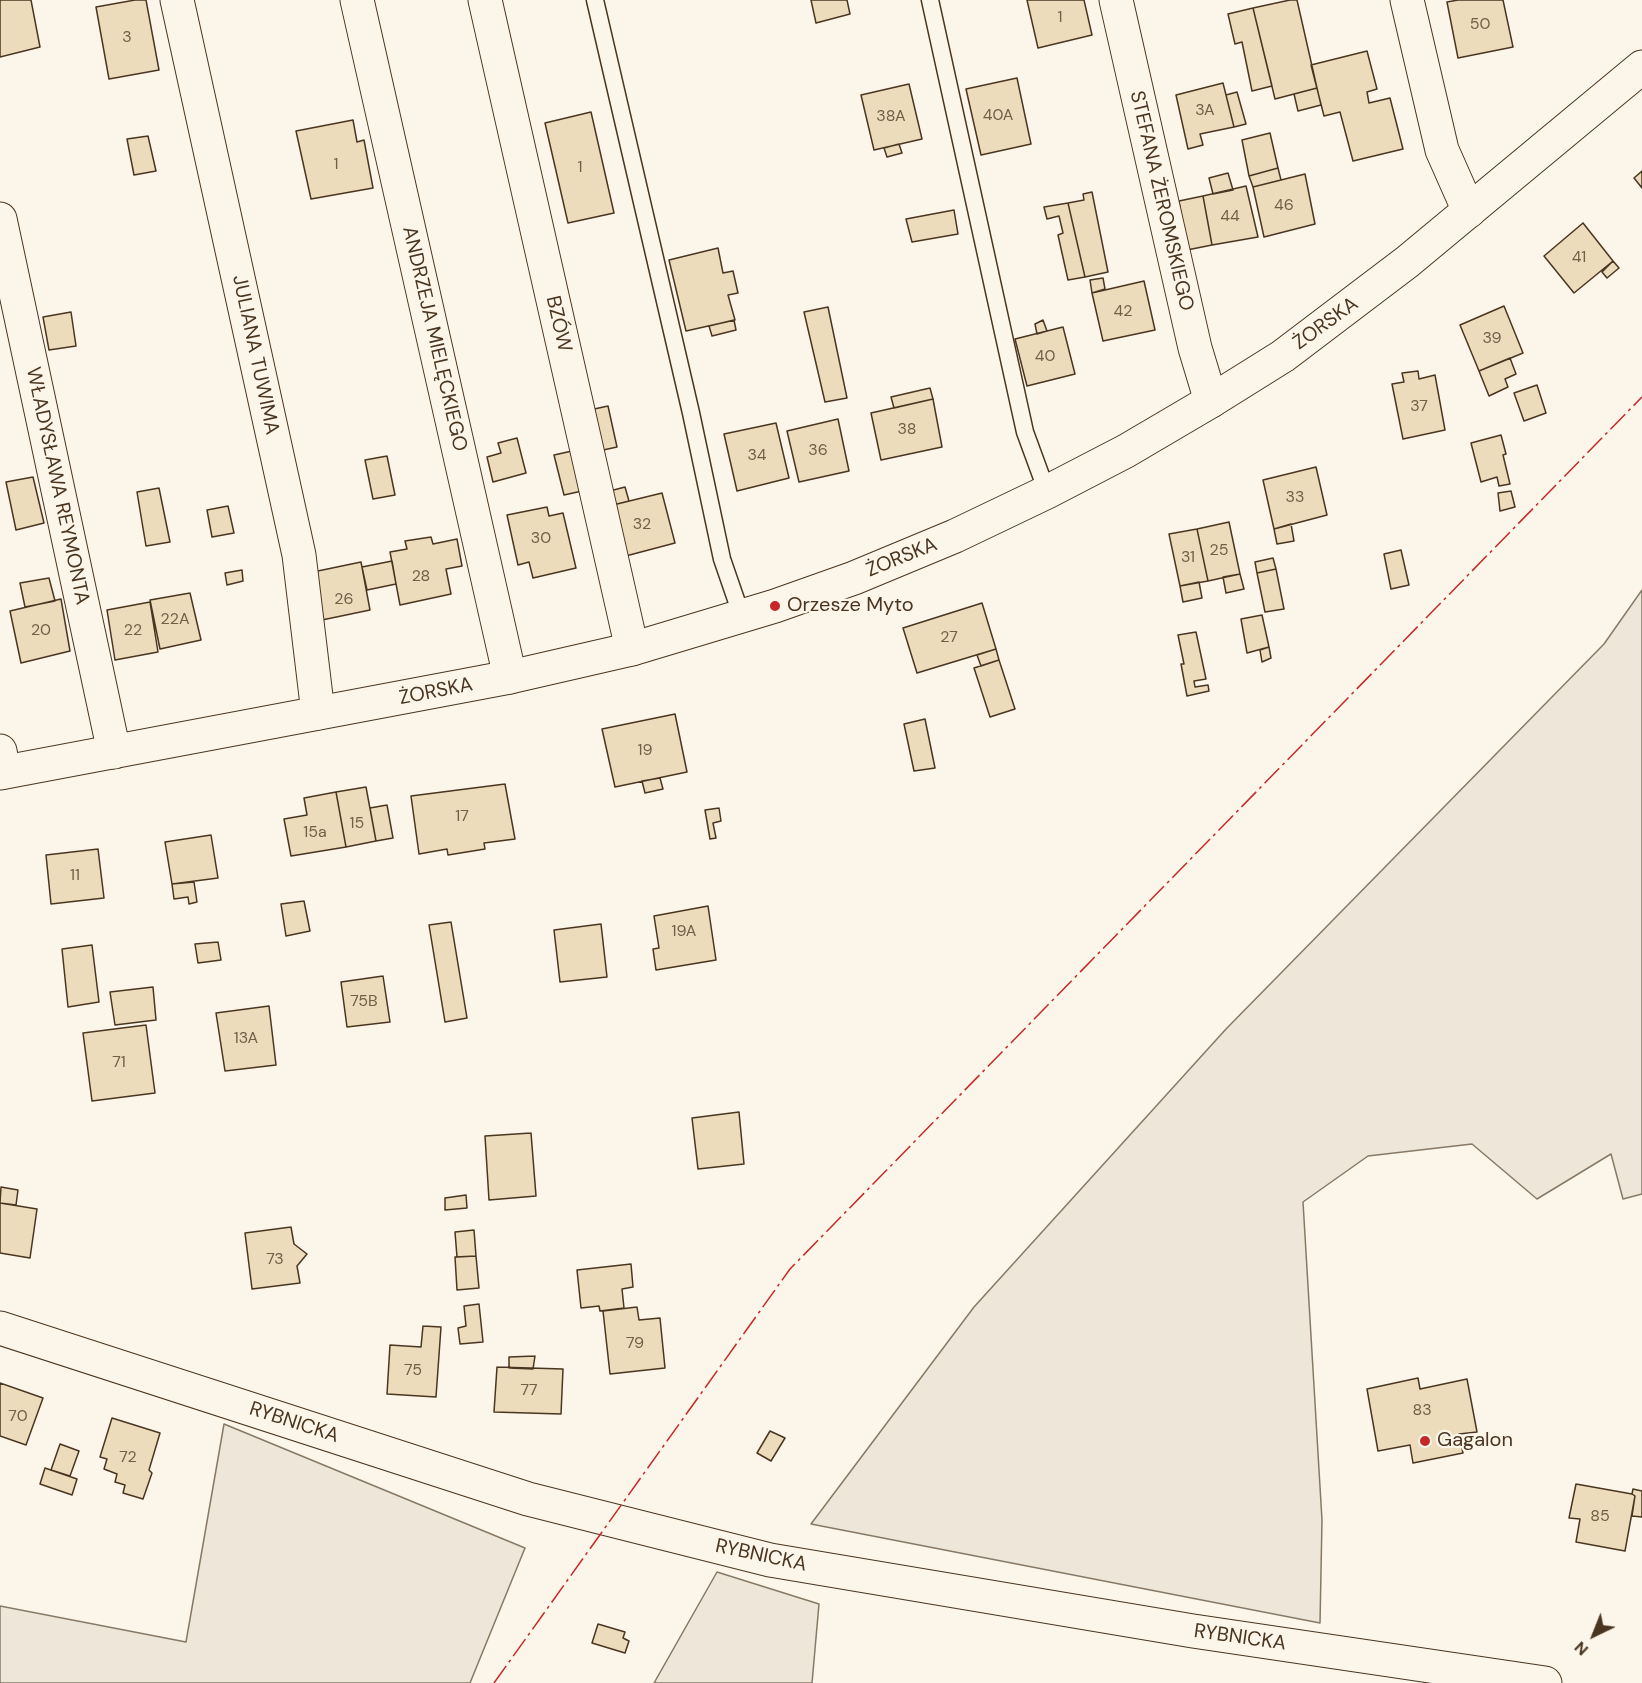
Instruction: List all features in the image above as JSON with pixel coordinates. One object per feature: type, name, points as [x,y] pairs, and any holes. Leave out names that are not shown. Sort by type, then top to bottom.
[{"type":"street","name":"JULIANA TUWIMA","points":[[177,0],[299,555],[318,713]]},
{"type":"street","name":"ANDRZEJA MIELĘCKIEGO","points":[[357,0],[510,678]]},
{"type":"street","name":"BZÓW","points":[[485,0],[632,649]]},
{"type":"street","name":"STEFANA ŻEROMSKIEGO","points":[[1116,0],[1195,348],[1211,401]]},
{"type":"street","points":[[1407,0],[1442,150],[1469,212]]},
{"type":"street","name":"ŻORSKA","points":[[1,766],[114,752],[510,678],[632,649],[742,617],[854,578],[955,536],[1126,451],[1283,356],[1352,306],[1469,212],[1642,67]]},
{"type":"street","name":"WŁADYSŁAWA REYMONTA","points":[[0,219],[114,752]]},
{"type":"street","name":"RYBNICKA","points":[[0,1328],[528,1499],[770,1560],[1193,1631],[1545,1683]]},
{"type":"lane","points":[[595,0],[691,413],[722,559],[742,617]]},
{"type":"lane","points":[[930,0],[1025,432],[1047,492]]},
{"type":"shaded area","points":[[1642,590],[1642,1194],[1623,1199],[1611,1154],[1537,1199],[1472,1144],[1368,1156],[1303,1202],[1322,1520],[1320,1623],[811,1524],[974,1307],[1226,1029],[1604,644]]},
{"type":"shaded area","points":[[224,1424],[525,1548],[470,1683],[0,1683],[0,1606],[186,1642]]},
{"type":"shaded area","points":[[717,1572],[819,1604],[812,1683],[654,1683]]},
{"type":"building","points":[[0,0],[31,0],[40,47],[0,57]]},
{"type":"building","points":[[146,0],[159,70],[109,79],[96,7]]},
{"type":"building","points":[[811,0],[847,0],[850,14],[816,23]]},
{"type":"building","points":[[1027,0],[1084,0],[1092,35],[1038,48]]},
{"type":"building","points":[[1297,0],[1317,88],[1275,99],[1253,8]]},
{"type":"building","points":[[1503,0],[1513,47],[1458,58],[1447,2]]},
{"type":"building","points":[[1253,8],[1272,86],[1252,91],[1242,42],[1235,44],[1228,14]]},
{"type":"building","points":[[1367,51],[1377,89],[1367,92],[1369,103],[1390,98],[1403,149],[1353,161],[1340,112],[1324,116],[1311,65]]},
{"type":"building","points":[[1017,78],[1031,144],[981,155],[966,89]]},
{"type":"building","points":[[1223,83],[1234,127],[1200,134],[1203,145],[1188,149],[1176,95]]},
{"type":"building","points":[[909,84],[922,139],[874,150],[861,95]]},
{"type":"building","points":[[1317,88],[1321,105],[1298,111],[1294,94]]},
{"type":"building","points":[[1237,92],[1246,124],[1234,127],[1226,95]]},
{"type":"building","points":[[591,112],[614,213],[568,223],[545,123]]},
{"type":"building","points":[[353,120],[357,142],[364,140],[373,188],[311,199],[296,131]]},
{"type":"building","points":[[1270,133],[1278,168],[1249,176],[1242,140]]},
{"type":"building","points":[[148,136],[156,171],[134,175],[127,139]]},
{"type":"building","points":[[899,144],[902,153],[887,157],[884,148]]},
{"type":"building","points":[[1278,168],[1281,180],[1253,187],[1249,176]]},
{"type":"building","points":[[1642,171],[1642,188],[1634,178]]},
{"type":"building","points":[[1228,173],[1233,190],[1213,194],[1209,178]]},
{"type":"building","points":[[1305,174],[1315,224],[1264,237],[1253,187]]},
{"type":"building","points":[[1246,186],[1258,237],[1212,245],[1203,196]]},
{"type":"building","points":[[1092,192],[1108,272],[1085,277],[1068,203],[1084,200],[1083,194]]},
{"type":"building","points":[[1203,196],[1212,245],[1187,250],[1179,201]]},
{"type":"building","points":[[1068,203],[1085,277],[1068,280],[1058,235],[1063,233],[1059,216],[1047,219],[1044,207]]},
{"type":"building","points":[[954,210],[958,234],[912,242],[906,219]]},
{"type":"building","points":[[1583,223],[1613,261],[1574,293],[1544,256]]},
{"type":"building","points":[[718,248],[723,273],[733,271],[738,293],[728,295],[735,320],[686,331],[669,260]]},
{"type":"building","points":[[1613,261],[1619,268],[1607,278],[1602,272]]},
{"type":"building","points":[[1103,278],[1105,289],[1092,293],[1090,280]]},
{"type":"building","points":[[1144,281],[1155,330],[1103,341],[1092,293]]},
{"type":"building","points":[[1504,306],[1523,353],[1479,371],[1460,325]]},
{"type":"building","points":[[828,307],[847,398],[825,402],[804,312]]},
{"type":"building","points":[[71,312],[76,346],[49,350],[43,317]]},
{"type":"building","points":[[734,320],[736,330],[712,336],[709,326]]},
{"type":"building","points":[[1043,320],[1047,331],[1037,334],[1035,324]]},
{"type":"building","points":[[1063,327],[1075,374],[1027,386],[1015,339]]},
{"type":"building","points":[[1510,358],[1516,374],[1505,379],[1508,387],[1489,396],[1479,371]]},
{"type":"building","points":[[1418,371],[1419,379],[1435,375],[1445,430],[1403,439],[1392,384],[1404,382],[1402,373]]},
{"type":"building","points":[[1537,385],[1546,413],[1524,421],[1514,393]]},
{"type":"building","points":[[930,388],[933,399],[894,408],[891,397]]},
{"type":"building","points":[[933,399],[942,447],[881,460],[871,413]]},
{"type":"building","points":[[608,406],[617,447],[594,452],[585,411]]},
{"type":"building","points":[[838,419],[849,471],[799,482],[787,431]]},
{"type":"building","points":[[776,423],[789,478],[737,491],[724,434]]},
{"type":"building","points":[[1501,435],[1510,484],[1499,486],[1497,477],[1481,482],[1471,443]]},
{"type":"building","points":[[517,438],[526,473],[493,482],[487,457],[501,453],[498,443]]},
{"type":"building","points":[[572,451],[582,491],[564,495],[554,455]]},
{"type":"building","points":[[387,456],[395,495],[373,499],[365,460]]},
{"type":"building","points":[[1316,467],[1327,515],[1274,529],[1263,480]]},
{"type":"building","points":[[33,477],[44,523],[16,530],[6,482]]},
{"type":"building","points":[[625,487],[629,501],[609,506],[606,492]]},
{"type":"building","points":[[159,488],[170,542],[146,546],[137,492]]},
{"type":"building","points":[[1511,491],[1515,507],[1500,511],[1498,493]]},
{"type":"building","points":[[662,493],[675,543],[622,557],[609,506]]},
{"type":"building","points":[[228,506],[234,533],[212,537],[207,510]]},
{"type":"building","points":[[547,507],[549,516],[563,513],[576,568],[533,578],[529,562],[518,565],[507,515]]},
{"type":"building","points":[[1229,522],[1240,574],[1208,581],[1197,529]]},
{"type":"building","points":[[1291,524],[1294,541],[1277,544],[1274,529]]},
{"type":"building","points":[[1197,529],[1208,581],[1180,586],[1169,534]]},
{"type":"building","points":[[431,537],[433,544],[457,539],[462,566],[446,569],[451,594],[400,605],[390,552],[407,549],[405,541]]},
{"type":"building","points":[[1401,550],[1409,585],[1391,589],[1384,554]]},
{"type":"building","points":[[1273,558],[1276,569],[1257,573],[1255,562]]},
{"type":"building","points":[[392,561],[396,584],[367,590],[362,567]]},
{"type":"building","points":[[361,562],[370,610],[322,620],[313,572]]},
{"type":"building","points":[[1276,569],[1284,609],[1265,612],[1257,573]]},
{"type":"building","points":[[242,570],[243,581],[227,585],[225,573]]},
{"type":"building","points":[[1240,574],[1244,589],[1226,593],[1223,577]]},
{"type":"building","points":[[49,578],[55,601],[25,607],[20,583]]},
{"type":"building","points":[[1199,582],[1202,598],[1183,602],[1180,586]]},
{"type":"building","points":[[190,593],[201,640],[160,649],[150,600]]},
{"type":"building","points":[[61,599],[70,651],[21,663],[10,611]]},
{"type":"building","points":[[150,602],[158,652],[115,660],[107,610]]},
{"type":"building","points":[[982,603],[996,649],[917,673],[903,628]]},
{"type":"building","points":[[1262,615],[1269,647],[1247,653],[1241,619]]},
{"type":"building","points":[[1196,632],[1206,679],[1194,681],[1195,687],[1208,685],[1209,691],[1187,696],[1178,635]]},
{"type":"building","points":[[1269,647],[1271,658],[1262,662],[1260,650]]},
{"type":"building","points":[[996,649],[999,660],[981,666],[977,655]]},
{"type":"building","points":[[999,660],[1015,709],[990,717],[974,668]]},
{"type":"building","points":[[675,714],[687,772],[615,787],[602,729]]},
{"type":"building","points":[[925,719],[935,768],[914,771],[904,724]]},
{"type":"building","points":[[660,778],[663,789],[645,793],[642,781]]},
{"type":"building","points":[[505,784],[515,839],[484,843],[485,849],[448,855],[447,849],[419,854],[411,796]]},
{"type":"building","points":[[366,787],[376,841],[346,847],[336,792]]},
{"type":"building","points":[[336,792],[346,847],[291,856],[284,819],[307,815],[304,798]]},
{"type":"building","points":[[387,805],[393,838],[376,841],[370,808]]},
{"type":"building","points":[[719,808],[721,821],[713,823],[716,838],[710,839],[705,810]]},
{"type":"building","points":[[211,835],[218,878],[172,884],[165,842]]},
{"type":"building","points":[[98,849],[104,898],[51,904],[46,855]]},
{"type":"building","points":[[194,882],[197,902],[189,904],[188,897],[174,899],[172,884]]},
{"type":"building","points":[[304,901],[310,931],[286,936],[281,904]]},
{"type":"building","points":[[708,906],[716,960],[656,970],[653,949],[659,948],[654,916]]},
{"type":"building","points":[[451,922],[467,1018],[445,1022],[429,925]]},
{"type":"building","points":[[601,924],[607,977],[560,982],[554,930]]},
{"type":"building","points":[[218,942],[221,960],[198,963],[195,944]]},
{"type":"building","points":[[92,945],[99,1002],[68,1007],[62,949]]},
{"type":"building","points":[[383,976],[390,1022],[347,1027],[341,982]]},
{"type":"building","points":[[153,987],[156,1020],[115,1025],[110,992]]},
{"type":"building","points":[[269,1006],[276,1065],[225,1071],[216,1013]]},
{"type":"building","points":[[146,1025],[155,1093],[92,1101],[83,1033]]},
{"type":"building","points":[[739,1112],[744,1164],[698,1169],[692,1118]]},
{"type":"building","points":[[531,1133],[536,1196],[489,1200],[485,1136]]},
{"type":"building","points":[[1,1187],[18,1190],[16,1205],[0,1203]]},
{"type":"building","points":[[466,1195],[467,1208],[445,1210],[445,1198]]},
{"type":"building","points":[[0,1203],[37,1209],[30,1258],[0,1253]]},
{"type":"building","points":[[291,1227],[294,1244],[307,1254],[297,1266],[300,1283],[252,1289],[245,1233]]},
{"type":"building","points":[[474,1230],[476,1256],[457,1257],[455,1232]]},
{"type":"building","points":[[476,1256],[479,1288],[457,1290],[455,1257]]},
{"type":"building","points":[[631,1264],[633,1287],[622,1289],[624,1308],[600,1311],[599,1306],[581,1308],[577,1270]]},
{"type":"building","points":[[479,1304],[483,1342],[460,1344],[458,1328],[466,1326],[464,1306]]},
{"type":"building","points":[[637,1307],[639,1320],[660,1318],[665,1368],[610,1374],[603,1311]]},
{"type":"building","points":[[423,1326],[441,1327],[436,1397],[387,1394],[390,1345],[421,1347]]},
{"type":"building","points":[[535,1356],[533,1369],[509,1368],[509,1357]]},
{"type":"building","points":[[497,1367],[563,1369],[561,1414],[494,1412]]},
{"type":"building","points":[[1418,1378],[1420,1389],[1467,1379],[1477,1432],[1459,1434],[1463,1453],[1413,1463],[1410,1445],[1378,1451],[1367,1389]]},
{"type":"building","points":[[0,1383],[43,1398],[26,1445],[0,1436]]},
{"type":"building","points":[[112,1418],[160,1433],[149,1470],[152,1473],[143,1499],[123,1493],[125,1485],[115,1482],[117,1474],[104,1469],[107,1459],[100,1457]]},
{"type":"building","points":[[770,1431],[785,1438],[771,1461],[757,1453]]},
{"type":"building","points":[[60,1444],[79,1451],[70,1476],[51,1470]]},
{"type":"building","points":[[45,1468],[77,1479],[72,1495],[40,1484]]},
{"type":"building","points":[[1576,1484],[1635,1496],[1625,1551],[1576,1542],[1580,1519],[1569,1518]]},
{"type":"building","points":[[1633,1489],[1642,1491],[1642,1517],[1632,1516],[1635,1496],[1632,1494]]},
{"type":"building","points":[[598,1624],[625,1632],[623,1638],[629,1641],[625,1653],[592,1643]]},
{"type":"power","points":[[494,1683],[790,1269],[1642,397]]},
{"type":"place","name":"Orzesze Myto","points":[[775,606]]},
{"type":"place","name":"Gagalon","points":[[1425,1441]]}]
